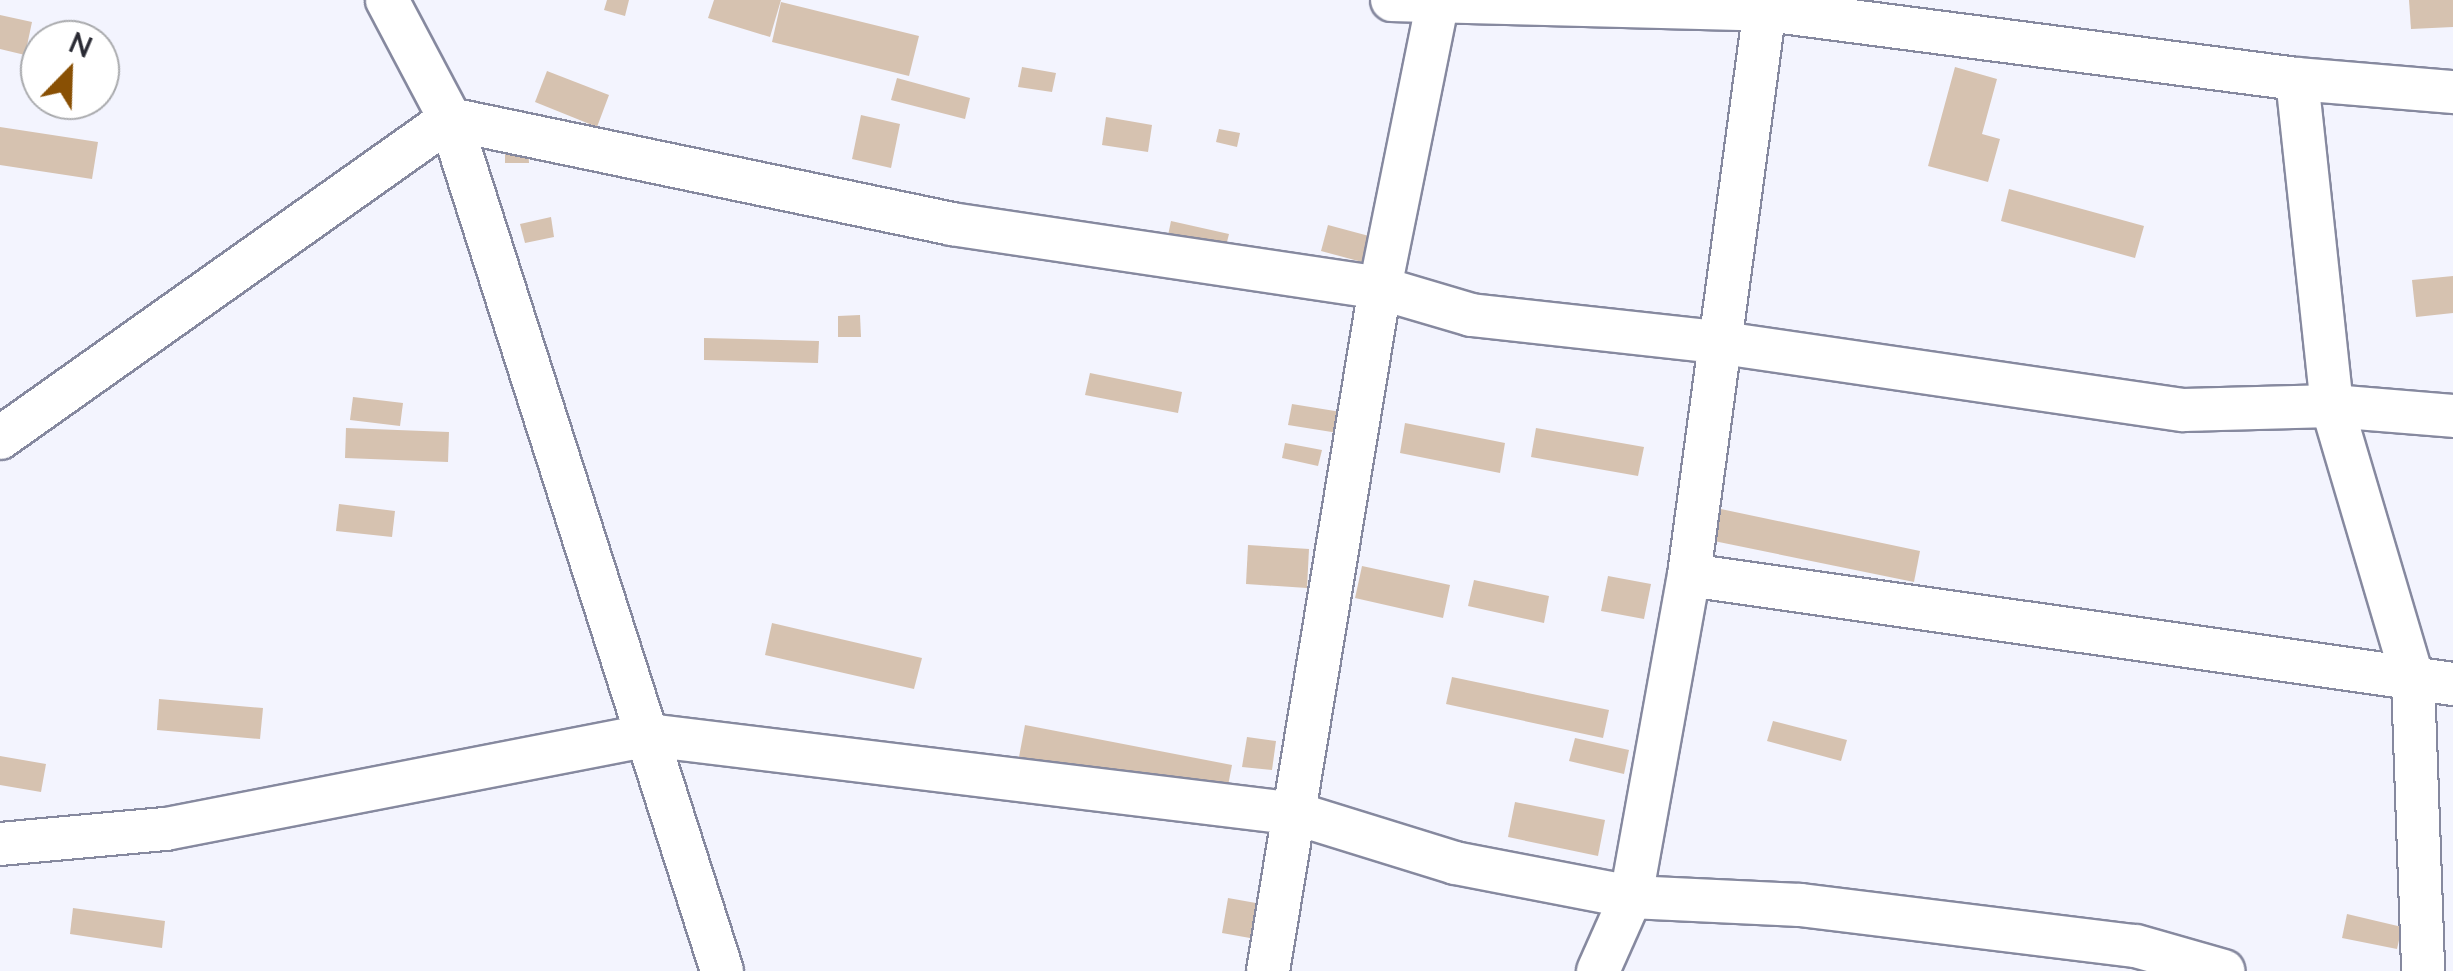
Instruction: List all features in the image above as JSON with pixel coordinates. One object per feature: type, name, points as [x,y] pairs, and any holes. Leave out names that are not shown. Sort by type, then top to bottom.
[{"type":"street","points":[[388,0],[450,120],[722,971]]},
{"type":"street","points":[[1392,0],[1436,6],[1767,5],[2297,79],[2453,92]]},
{"type":"street","points":[[1598,971],[1631,897],[1689,575],[1716,342],[1767,5]]},
{"type":"street","points":[[1268,971],[1297,814],[1380,288],[1436,6]]},
{"type":"street","points":[[2297,79],[2332,406],[2433,682],[2423,971]]},
{"type":"street","points":[[0,438],[450,120],[952,224],[1380,288],[1472,315],[1716,342],[2183,410],[2332,406],[2453,416]]},
{"type":"street","points":[[1689,575],[2433,682]]},
{"type":"street","points":[[0,844],[166,829],[648,735],[1297,814],[1454,863],[1631,897],[1800,905],[2096,941],[2224,971]]},
{"type":"building","points":[[607,0],[629,0],[625,16],[604,10]]},
{"type":"building","points":[[714,0],[781,0],[770,37],[708,18]]},
{"type":"building","points":[[2409,0],[2453,0],[2453,27],[2411,29]]},
{"type":"building","points":[[781,2],[919,36],[909,76],[772,42]]},
{"type":"building","points":[[0,15],[23,20],[20,54],[0,49]]},
{"type":"building","points":[[1022,67],[1056,73],[1052,92],[1018,87]]},
{"type":"building","points":[[1955,67],[1997,79],[1982,134],[2000,139],[1988,182],[1928,166]]},
{"type":"building","points":[[547,71],[609,95],[597,127],[535,102]]},
{"type":"building","points":[[897,78],[970,98],[965,119],[891,100]]},
{"type":"building","points":[[861,115],[900,124],[891,168],[852,159]]},
{"type":"building","points":[[1106,117],[1152,125],[1148,152],[1102,145]]},
{"type":"building","points":[[0,127],[98,142],[92,179],[0,165]]},
{"type":"building","points":[[1219,129],[1240,133],[1237,147],[1216,142]]},
{"type":"building","points":[[505,144],[528,145],[529,163],[505,163]]},
{"type":"building","points":[[2009,189],[2144,226],[2135,258],[2001,221]]},
{"type":"building","points":[[551,217],[554,237],[525,243],[520,224]]},
{"type":"building","points":[[1171,221],[1229,234],[1223,258],[1166,245]]},
{"type":"building","points":[[1328,225],[1369,236],[1362,262],[1321,251]]},
{"type":"building","points":[[2453,276],[2453,313],[2416,317],[2412,280]]},
{"type":"building","points":[[860,315],[861,337],[838,337],[838,316]]},
{"type":"building","points":[[704,338],[819,341],[818,363],[704,360]]},
{"type":"building","points":[[1090,373],[1182,392],[1178,413],[1085,395]]},
{"type":"building","points":[[353,397],[403,403],[400,426],[350,420]]},
{"type":"building","points":[[1292,404],[1341,412],[1338,433],[1288,425]]},
{"type":"building","points":[[1405,423],[1505,443],[1500,473],[1400,453]]},
{"type":"building","points":[[346,428],[449,432],[448,462],[345,458]]},
{"type":"building","points":[[1536,428],[1644,447],[1638,476],[1531,457]]},
{"type":"building","points":[[1285,443],[1322,450],[1318,466],[1282,458]]},
{"type":"building","points":[[339,504],[395,511],[392,537],[336,531]]},
{"type":"building","points":[[1716,508],[1920,551],[1914,582],[1709,540]]},
{"type":"building","points":[[1248,545],[1309,549],[1307,588],[1246,584]]},
{"type":"building","points":[[1362,566],[1450,585],[1443,618],[1355,598]]},
{"type":"building","points":[[1608,576],[1651,584],[1644,619],[1601,611]]},
{"type":"building","points":[[1474,580],[1549,596],[1544,623],[1468,606]]},
{"type":"building","points":[[772,623],[922,658],[914,689],[765,655]]},
{"type":"building","points":[[1452,677],[1609,710],[1603,738],[1446,704]]},
{"type":"building","points":[[159,699],[263,708],[260,739],[157,730]]},
{"type":"building","points":[[1773,721],[1847,740],[1841,761],[1767,741]]},
{"type":"building","points":[[1025,725],[1232,765],[1226,796],[1019,757]]},
{"type":"building","points":[[1247,737],[1276,741],[1272,770],[1242,767]]},
{"type":"building","points":[[1575,738],[1629,750],[1624,774],[1569,761]]},
{"type":"building","points":[[0,756],[46,764],[41,792],[0,785]]},
{"type":"building","points":[[1515,802],[1605,820],[1598,856],[1508,837]]},
{"type":"building","points":[[1228,898],[1256,903],[1250,938],[1222,933]]},
{"type":"building","points":[[73,908],[165,921],[162,948],[70,934]]},
{"type":"building","points":[[2347,914],[2402,927],[2397,949],[2342,938]]}]
